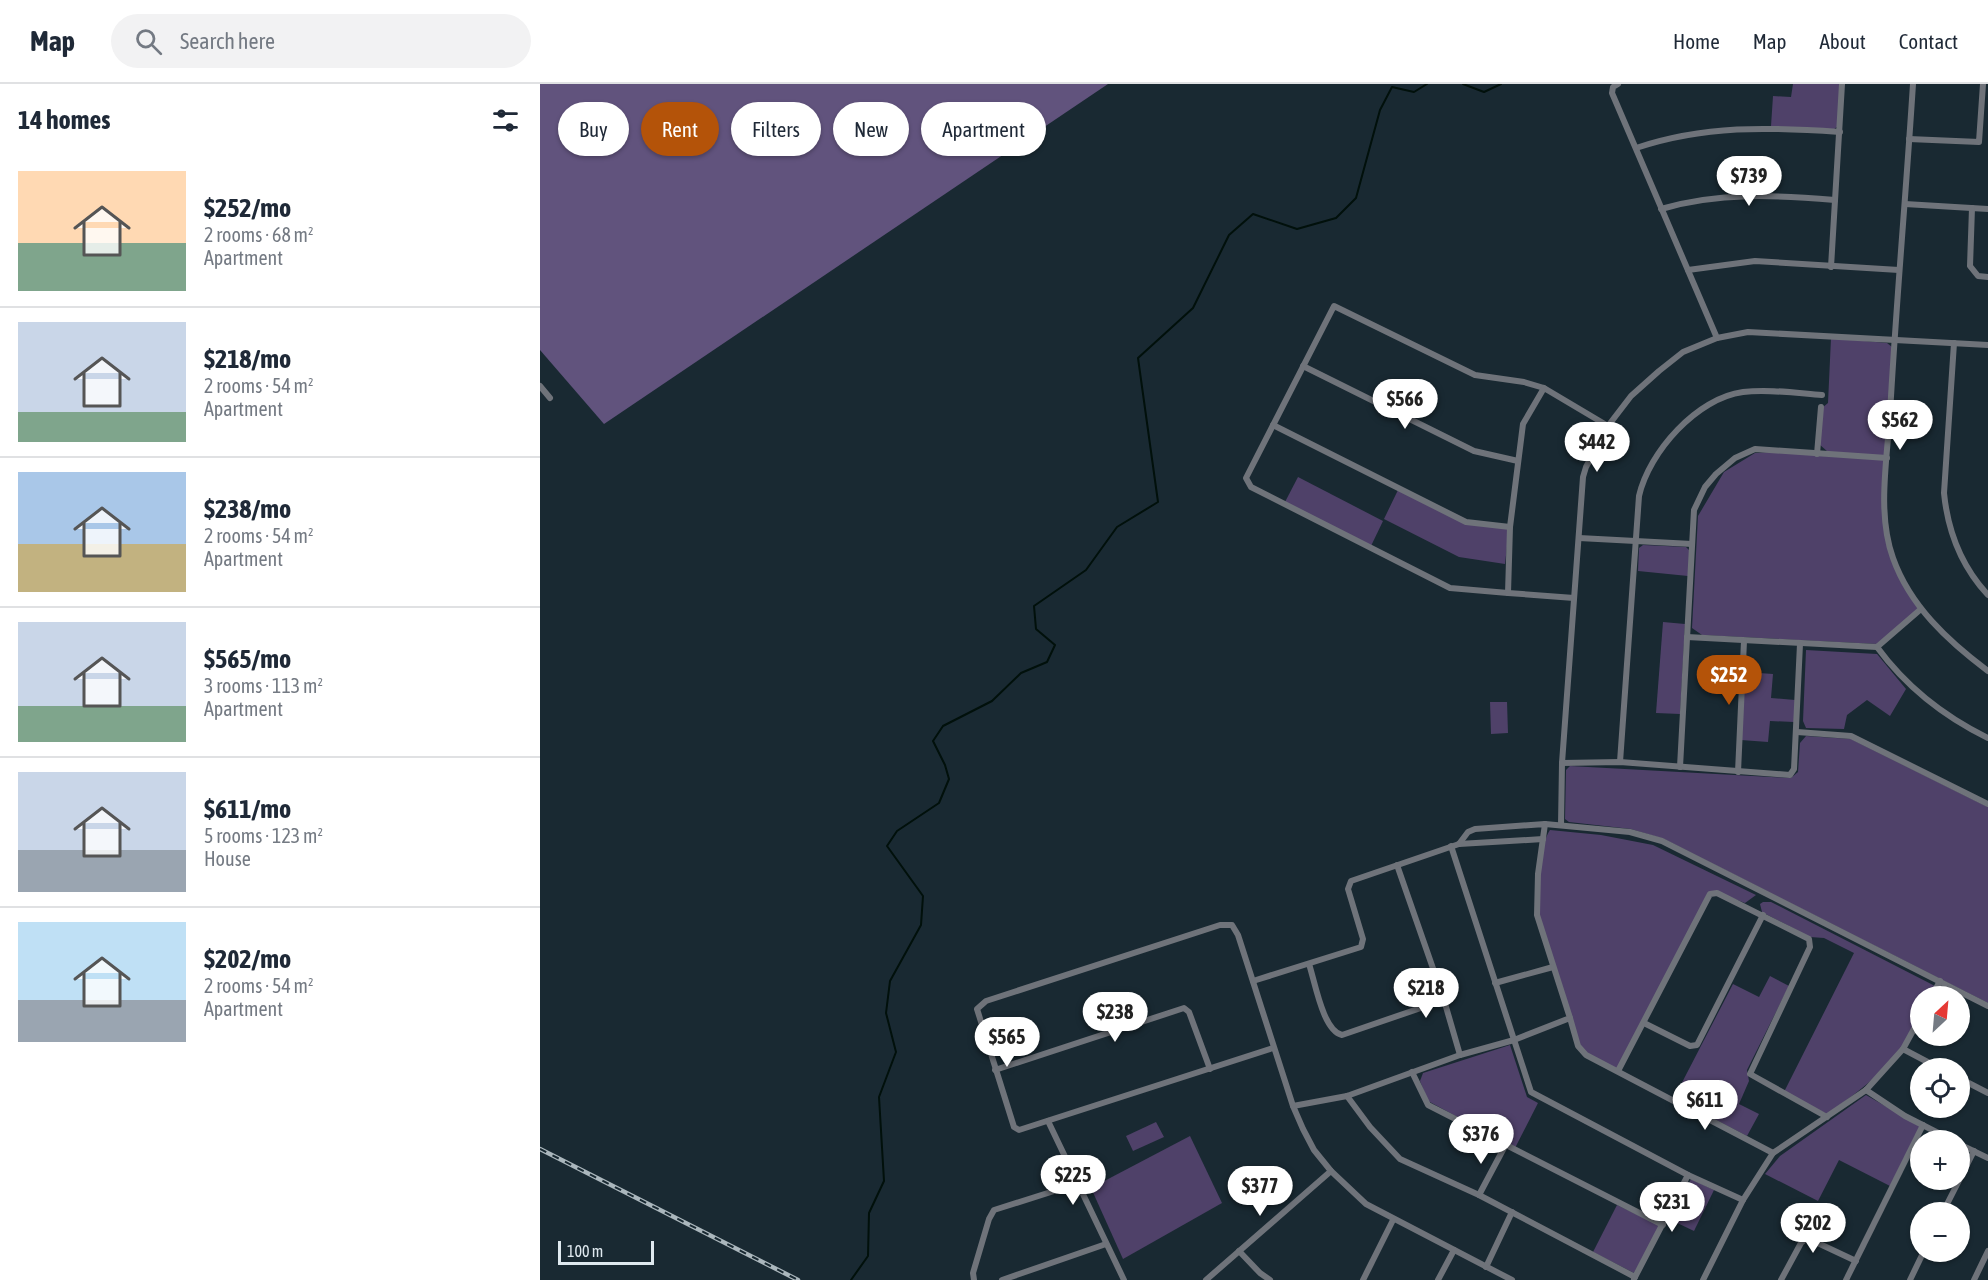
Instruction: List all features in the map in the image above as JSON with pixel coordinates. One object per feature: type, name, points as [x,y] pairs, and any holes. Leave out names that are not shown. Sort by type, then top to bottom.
[{"type":"street","points":[[1618,84],[1613,87],[1612,93],[1717,338]]},
{"type":"street","points":[[1831,267],[1842,84]]},
{"type":"street","points":[[1913,84],[1884,510],[1889,545],[1901,578],[1921,609],[1948,638],[1988,671]]},
{"type":"street","points":[[1979,142],[1983,84]]},
{"type":"street","points":[[1636,147],[1666,138],[1734,128],[1761,127],[1840,132]]},
{"type":"street","points":[[1909,139],[1988,142]]},
{"type":"street","points":[[1661,209],[1682,203],[1760,194],[1835,200]]},
{"type":"street","points":[[1905,204],[1988,209]]},
{"type":"street","points":[[1972,208],[1970,266],[1978,276],[1988,277]]},
{"type":"street","points":[[1688,270],[1755,261],[1899,270]]},
{"type":"street","points":[[1574,598],[1450,588],[1248,485],[1247,475],[1333,306],[1475,375],[1524,382],[1544,388],[1608,426]]},
{"type":"street","points":[[1561,825],[1562,763],[1583,477],[1608,426],[1631,396],[1683,352],[1717,338],[1748,332],[1988,345]]},
{"type":"street","points":[[1954,343],[1944,494],[1946,512],[1952,535],[1970,576],[1988,595]]},
{"type":"street","points":[[1303,366],[1474,451],[1518,461]]},
{"type":"street","points":[[540,386],[550,398]]},
{"type":"street","points":[[1508,593],[1510,527],[1524,421],[1544,388]]},
{"type":"street","points":[[1620,762],[1639,496],[1645,477],[1669,437],[1716,401],[1742,392],[1822,395]]},
{"type":"street","points":[[1817,454],[1821,407]]},
{"type":"street","points":[[1273,425],[1466,522],[1510,527]]},
{"type":"street","points":[[1680,767],[1696,501],[1716,474],[1735,458],[1755,449],[1887,458]]},
{"type":"street","points":[[1579,538],[1636,543],[1692,544]]},
{"type":"street","points":[[1687,637],[1877,647],[1921,609]]},
{"type":"street","points":[[1738,772],[1744,641]]},
{"type":"street","points":[[1562,763],[1620,762],[1790,775],[1794,770],[1797,732],[1800,644]]},
{"type":"street","points":[[1877,647],[1895,673],[1915,693],[1950,717],[1988,738]]},
{"type":"street","points":[[1797,732],[1851,736],[1988,804]]},
{"type":"street","points":[[1545,824],[1538,874],[1537,915],[1581,1050],[1773,1153]]},
{"type":"street","points":[[1459,844],[1468,832],[1474,829],[1545,824],[1630,832],[1662,841],[1988,1006]]},
{"type":"street","points":[[1253,981],[1361,947],[1363,939],[1348,886],[1354,880],[1459,844],[1543,839]]},
{"type":"street","points":[[1451,846],[1531,1092],[1743,1200]]},
{"type":"street","points":[[1397,865],[1444,1000],[1460,1055]]},
{"type":"street","points":[[1618,1071],[1710,894],[1717,892],[1805,936],[1811,943],[1750,1074],[1827,1117]]},
{"type":"street","points":[[1644,1023],[1690,1046],[1697,1045],[1763,915]]},
{"type":"street","points":[[1273,1048],[1022,1130],[1014,1127],[977,1013],[979,1005],[986,1001],[1226,923],[1235,929],[1293,1106],[1314,1150],[1354,1194],[1393,1220],[1512,1280]]},
{"type":"street","points":[[1309,964],[1328,1023],[1336,1034],[1342,1035],[1444,1000]]},
{"type":"street","points":[[1495,983],[1553,967]]},
{"type":"street","points":[[1937,986],[1940,981]]},
{"type":"street","points":[[995,1070],[1183,1008],[1189,1012],[1210,1069]]},
{"type":"street","points":[[1293,1106],[1347,1096],[1460,1055],[1514,1040],[1570,1018]]},
{"type":"street","points":[[1702,1280],[1743,1200],[1773,1153],[1866,1090],[1903,1049],[1910,1036]]},
{"type":"street","points":[[1903,1049],[1920,1058]]},
{"type":"street","points":[[1412,1072],[1426,1103],[1505,1146],[1663,1225]]},
{"type":"street","points":[[1970,1084],[1988,1093]]},
{"type":"street","points":[[1866,1090],[1933,1130]]},
{"type":"street","points":[[1347,1096],[1370,1127],[1400,1159],[1479,1195],[1634,1278],[1688,1174]]},
{"type":"street","points":[[1048,1121],[1076,1184],[1124,1280]]},
{"type":"street","points":[[1846,1280],[1923,1125]]},
{"type":"street","points":[[1479,1195],[1505,1146]]},
{"type":"street","points":[[1970,1149],[1988,1158]]},
{"type":"street","points":[[1948,1202],[1974,1151]]},
{"type":"street","points":[[1206,1280],[1331,1171]]},
{"type":"street","points":[[974,1280],[975,1268],[989,1219],[994,1210],[1076,1184]]},
{"type":"street","points":[[1486,1267],[1512,1212]]},
{"type":"street","points":[[1363,1280],[1393,1220]]},
{"type":"street","points":[[1781,1280],[1801,1243],[1807,1238],[1856,1261]]},
{"type":"street","points":[[1002,1280],[1106,1244]]},
{"type":"street","points":[[1438,1280],[1454,1250]]},
{"type":"street","points":[[1239,1251],[1270,1280]]},
{"type":"street","points":[[1974,1280],[1988,1251]]},
{"type":"street","points":[[1910,1280],[1919,1262]]},
{"type":"shaded area","points":[[540,84],[1108,84],[1046,126],[1046,102],[921,102],[921,156],[1001,156],[604,424],[540,350]]},
{"type":"shaded area","points":[[1793,84],[1840,84],[1838,126],[1833,130],[1771,126],[1773,96],[1791,97]]},
{"type":"shaded area","points":[[1831,338],[1887,343],[1892,347],[1886,456],[1828,452],[1819,444],[1822,408],[1828,403]]},
{"type":"shaded area","points":[[1771,452],[1885,460],[1883,509],[1891,557],[1918,609],[1877,644],[1702,635],[1692,628],[1698,516],[1724,472],[1755,453]]},
{"type":"shaded area","points":[[1298,477],[1383,521],[1371,546],[1285,502]]},
{"type":"shaded area","points":[[1398,490],[1465,524],[1509,529],[1505,564],[1459,557],[1384,519]]},
{"type":"shaded area","points":[[1643,545],[1686,547],[1690,551],[1688,576],[1638,571],[1639,548]]},
{"type":"shaded area","points":[[1663,622],[1685,624],[1680,714],[1656,713]]},
{"type":"shaded area","points":[[1806,650],[1877,654],[1906,689],[1890,716],[1867,700],[1847,715],[1844,729],[1806,728],[1803,721]]},
{"type":"shaded area","points":[[1745,672],[1773,674],[1771,698],[1795,700],[1794,722],[1770,721],[1768,742],[1741,740]]},
{"type":"shaded area","points":[[1490,702],[1507,702],[1508,733],[1491,734]]},
{"type":"shaded area","points":[[1806,736],[1851,739],[1988,807],[1988,1003],[1970,994],[1970,986],[1954,986],[1664,839],[1631,829],[1569,822],[1565,819],[1566,770],[1570,766],[1791,778],[1798,772],[1800,743]]},
{"type":"shaded area","points":[[1550,830],[1601,835],[1653,845],[1756,895],[1745,903],[1713,891],[1617,1070],[1586,1054],[1580,1046],[1539,915],[1541,859]]},
{"type":"shaded area","points":[[1771,902],[1935,986],[1910,986],[1910,1034],[1901,1049],[1874,1078],[1827,1114],[1784,1092],[1854,953],[1824,938],[1810,937],[1762,912],[1760,904]]},
{"type":"shaded area","points":[[1770,976],[1789,986],[1747,1070],[1749,1081],[1739,1104],[1759,1114],[1747,1136],[1674,1098],[1733,984],[1759,997]]},
{"type":"shaded area","points":[[1510,1045],[1527,1097],[1538,1103],[1515,1148],[1428,1101],[1420,1081],[1423,1073]]},
{"type":"shaded area","points":[[1866,1095],[1920,1126],[1918,1130],[1910,1130],[1910,1146],[1890,1186],[1839,1160],[1818,1201],[1765,1174],[1780,1156]]},
{"type":"shaded area","points":[[1156,1122],[1164,1137],[1133,1151],[1126,1136]]},
{"type":"shaded area","points":[[1190,1136],[1222,1203],[1123,1259],[1091,1188]]},
{"type":"shaded area","points":[[1691,1179],[1714,1190],[1694,1231],[1671,1220]]},
{"type":"shaded area","points":[[1617,1205],[1660,1226],[1634,1273],[1593,1252]]},
{"type":"waterway","points":[[851,1280],[868,1256],[869,1213],[884,1181],[879,1097],[896,1052],[886,1013],[890,981],[921,925],[923,896],[887,846],[897,831],[939,803],[949,779],[933,741],[943,726],[992,701],[1021,673],[1047,662],[1055,645],[1036,629],[1034,606],[1086,570],[1117,527],[1158,502],[1138,358],[1193,308],[1229,235],[1253,214],[1297,229],[1336,218],[1356,198],[1380,110],[1392,87],[1414,92],[1427,84]]},
{"type":"waterway","points":[[1463,84],[1484,92],[1501,84]]},
{"type":"railway","points":[[540,1149],[798,1280]]}]
